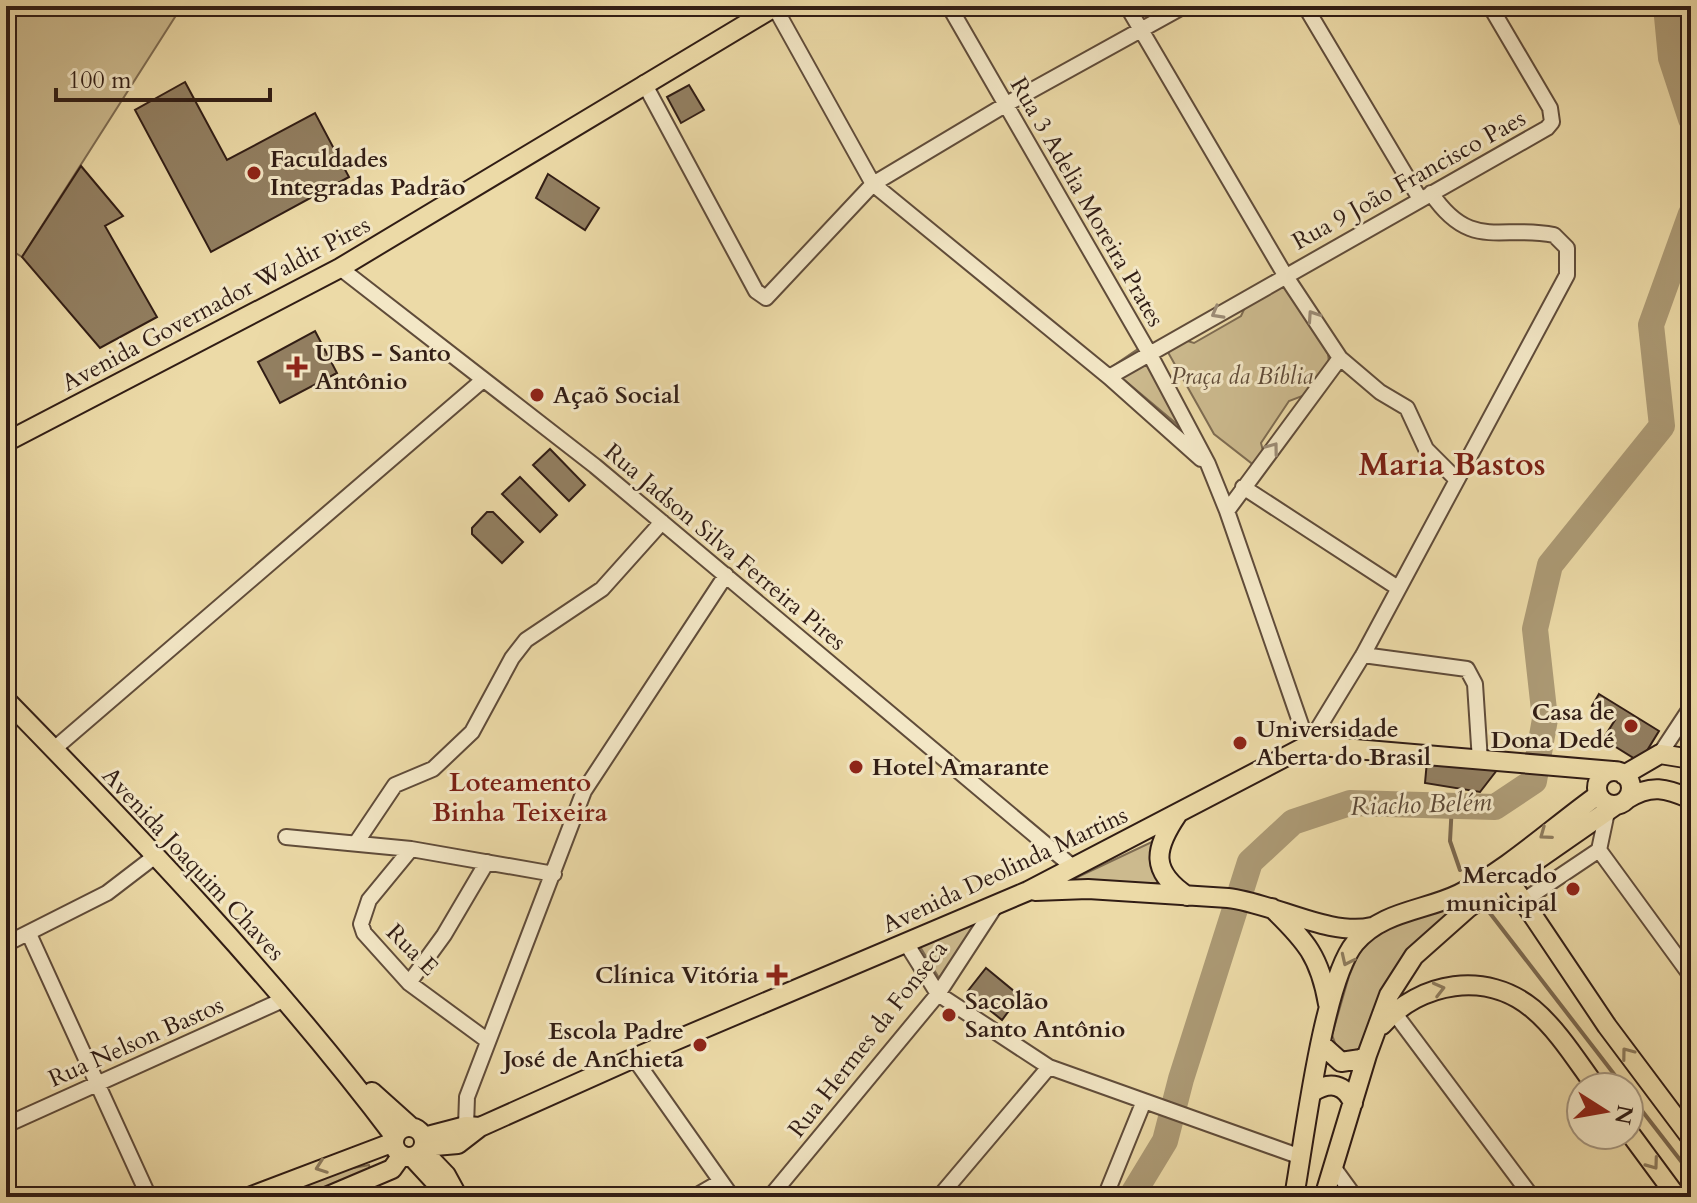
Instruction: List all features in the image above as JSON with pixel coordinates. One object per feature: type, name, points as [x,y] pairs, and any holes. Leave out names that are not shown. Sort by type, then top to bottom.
[{"type":"main road","name":"Avenida Governador Waldir Pires","points":[[6,442],[340,268],[775,6]]},
{"type":"main road","name":"Avenida Joaquim Chaves","points":[[6,700],[285,999],[411,1144],[449,1197]]},
{"type":"main road","points":[[1294,1197],[1329,1007],[1349,954],[1373,927],[1396,915],[1463,901],[1505,878],[1631,784],[1618,773],[1308,745]]},
{"type":"main road","name":"Avenida Deolinda Martins","points":[[249,1197],[321,1167],[411,1144],[458,1144],[473,1127],[1028,891],[1308,745]]},
{"type":"main road","points":[[1609,800],[1601,778],[1660,754],[1688,758]]},
{"type":"main road","points":[[1682,795],[1673,769],[1688,758]]},
{"type":"main road","points":[[1565,769],[1609,800]]},
{"type":"main road","points":[[1505,878],[1609,800],[1649,788],[1682,795]]},
{"type":"main road","points":[[1180,812],[1162,840],[1161,869],[1166,879],[1187,896]]},
{"type":"main road","points":[[1505,878],[1607,1026],[1691,1138]]},
{"type":"main road","points":[[1028,891],[1088,889],[1250,900],[1343,929],[1373,927]]},
{"type":"main road","points":[[1324,1197],[1367,1055],[1389,995],[1414,956],[1463,901]]},
{"type":"main road","points":[[1270,906],[1315,954],[1323,974],[1329,1007]]},
{"type":"main road","points":[[1376,1031],[1393,1011],[1441,987],[1469,985],[1510,995],[1539,1015],[1583,1071]]},
{"type":"main road","points":[[1322,1045],[1331,1057],[1341,1062],[1367,1055]]},
{"type":"main road","points":[[1313,1092],[1330,1084],[1342,1088],[1353,1103]]},
{"type":"main road","name":"Avenida Joaquim Chaves","points":[[411,1144],[437,1164],[458,1197]]},
{"type":"main road","name":"Avenida Deolinda Martins","points":[[326,1197],[392,1169],[411,1144]]},
{"type":"main road","points":[[1643,1151],[1677,1197]]},
{"type":"street","points":[[775,6],[873,184],[1109,377],[1208,464]]},
{"type":"street","name":"Rua 3 Adelia Moreira Prates","points":[[949,6],[1148,351],[1208,464],[1308,745]]},
{"type":"street","points":[[1127,6],[1285,275],[1340,358],[1380,392],[1407,408],[1426,449],[1456,479]]},
{"type":"street","points":[[644,83],[756,291],[764,298],[769,297],[873,184],[1005,105],[1184,6]]},
{"type":"street","points":[[1305,6],[1425,196],[1471,229],[1500,235],[1554,235],[1563,242],[1569,255],[1562,289],[1363,655],[1308,745]]},
{"type":"street","name":"Rua 9 João Francisco Paes","points":[[1109,377],[1148,351],[1540,134],[1551,115],[1490,6]]},
{"type":"street","name":"Rua Jadson Silva Ferreira Pires","points":[[340,268],[662,522],[1074,868]]},
{"type":"street","points":[[1227,511],[1340,358]]},
{"type":"street","points":[[54,749],[483,380]]},
{"type":"street","points":[[1216,482],[1245,484],[1398,588]]},
{"type":"street","points":[[356,843],[395,785],[433,769],[472,732],[512,658],[526,640],[602,589],[662,522]]},
{"type":"street","points":[[473,1127],[467,1097],[584,791],[726,575]]},
{"type":"street","points":[[1363,655],[1467,669],[1475,684],[1480,761]]},
{"type":"street","points":[[1660,754],[1691,707]]},
{"type":"street","points":[[1523,901],[1599,850],[1609,800]]},
{"type":"street","points":[[286,837],[411,849],[554,874]]},
{"type":"street","name":"Rua E","points":[[411,849],[369,900],[361,924],[364,933],[409,983],[488,1041]]},
{"type":"street","points":[[1599,850],[1691,976]]},
{"type":"street","points":[[6,944],[107,893],[154,857]]},
{"type":"street","points":[[409,983],[444,935],[487,862]]},
{"type":"street","points":[[1505,878],[1546,885]]},
{"type":"street","name":"Rua Hermes da Fonseca","points":[[770,1197],[938,994],[996,905]]},
{"type":"street","points":[[29,934],[149,1197]]},
{"type":"street","points":[[906,943],[938,994],[1049,1067],[1301,1157]]},
{"type":"street","name":"Rua Nelson Bastos","points":[[6,1125],[285,999]]},
{"type":"street","points":[[1393,1011],[1532,1197]]},
{"type":"street","points":[[634,1058],[732,1197]]},
{"type":"street","points":[[939,1197],[1049,1067]]},
{"type":"street","points":[[1105,1197],[1151,1103]]},
{"type":"street","points":[[1334,1168],[1355,1197]]},
{"type":"street","points":[[694,1197],[720,1182]]},
{"type":"green space","points":[[6,6],[182,6],[22,257],[6,247]]},
{"type":"green space","name":"Praça da Bíblia","points":[[1286,281],[1328,354],[1329,362],[1305,395],[1289,401],[1261,443],[1264,455],[1255,466],[1214,434],[1165,347],[1181,339],[1194,343],[1241,316],[1247,303]]},
{"type":"green space","points":[[1141,347],[1203,446],[1110,368]]},
{"type":"green space","points":[[1156,840],[1162,883],[1065,883]]},
{"type":"green space","points":[[1513,865],[1426,935],[1360,1049],[1344,1052],[1337,1048],[1332,1035],[1349,976],[1358,955],[1375,932]]},
{"type":"green space","points":[[985,916],[939,978],[919,945]]},
{"type":"green space","points":[[369,1165],[370,1169],[308,1197],[269,1197],[327,1173]]},
{"type":"building","points":[[185,82],[227,160],[315,113],[349,177],[211,252],[135,110]]},
{"type":"building","points":[[689,85],[704,110],[681,123],[667,97]]},
{"type":"building","points":[[81,166],[123,216],[105,226],[157,317],[100,348],[22,257]]},
{"type":"building","points":[[548,174],[599,208],[585,230],[536,198]]},
{"type":"building","name":"UBS - Santo Antônio","points":[[315,331],[337,373],[280,403],[258,362]]},
{"type":"building","points":[[550,449],[585,485],[569,501],[533,465]]},
{"type":"building","points":[[520,477],[557,515],[540,532],[502,494]]},
{"type":"building","points":[[487,512],[493,512],[523,542],[502,563],[472,534],[472,528]]},
{"type":"building","name":"Casa de Dona Dedé","points":[[1599,694],[1659,731],[1640,762],[1603,739],[1615,720],[1592,706]]},
{"type":"building","points":[[1427,761],[1497,770],[1480,792],[1425,783]]},
{"type":"building","points":[[986,968],[1020,996],[1002,1020],[967,992]]},
{"type":"waterway","name":"Riacho Belém","points":[[1666,6],[1671,58],[1691,119]]},
{"type":"waterway","name":"Riacho Belém","points":[[1131,1197],[1165,1141],[1181,1079],[1250,862],[1293,822],[1350,803],[1495,807],[1534,781],[1545,719],[1535,629],[1550,565],[1662,426],[1651,325],[1691,214]]},
{"type":"waterway","points":[[1452,804],[1450,841],[1460,870]]},
{"type":"waterway","points":[[1486,908],[1612,1071]]},
{"type":"waterway","points":[[1645,1115],[1691,1174]]},
{"type":"place","name":"Faculdades Integradas Padrão","points":[[254,173]]},
{"type":"place","name":"UBS - Santo Antônio","points":[[297,367]]},
{"type":"place","name":"Açaõ Social","points":[[537,395]]},
{"type":"place","name":"Casa de Dona Dedé","points":[[1631,726]]},
{"type":"place","name":"Universidade Aberta do Brasil","points":[[1240,743]]},
{"type":"place","name":"Hotel Amarante","points":[[856,767]]},
{"type":"place","name":"Mercado municipal","points":[[1573,889]]},
{"type":"place","name":"Clínica Vitória","points":[[777,975]]},
{"type":"place","name":"Sacolão Santo Antônio","points":[[949,1015]]},
{"type":"place","name":"Escola Padre José de Anchieta","points":[[700,1045]]},
{"type":"district","name":"Maria Bastos","points":[[1452,465]]},
{"type":"district","name":"Loteamento Binha Teixeira","points":[[520,797]]}]
